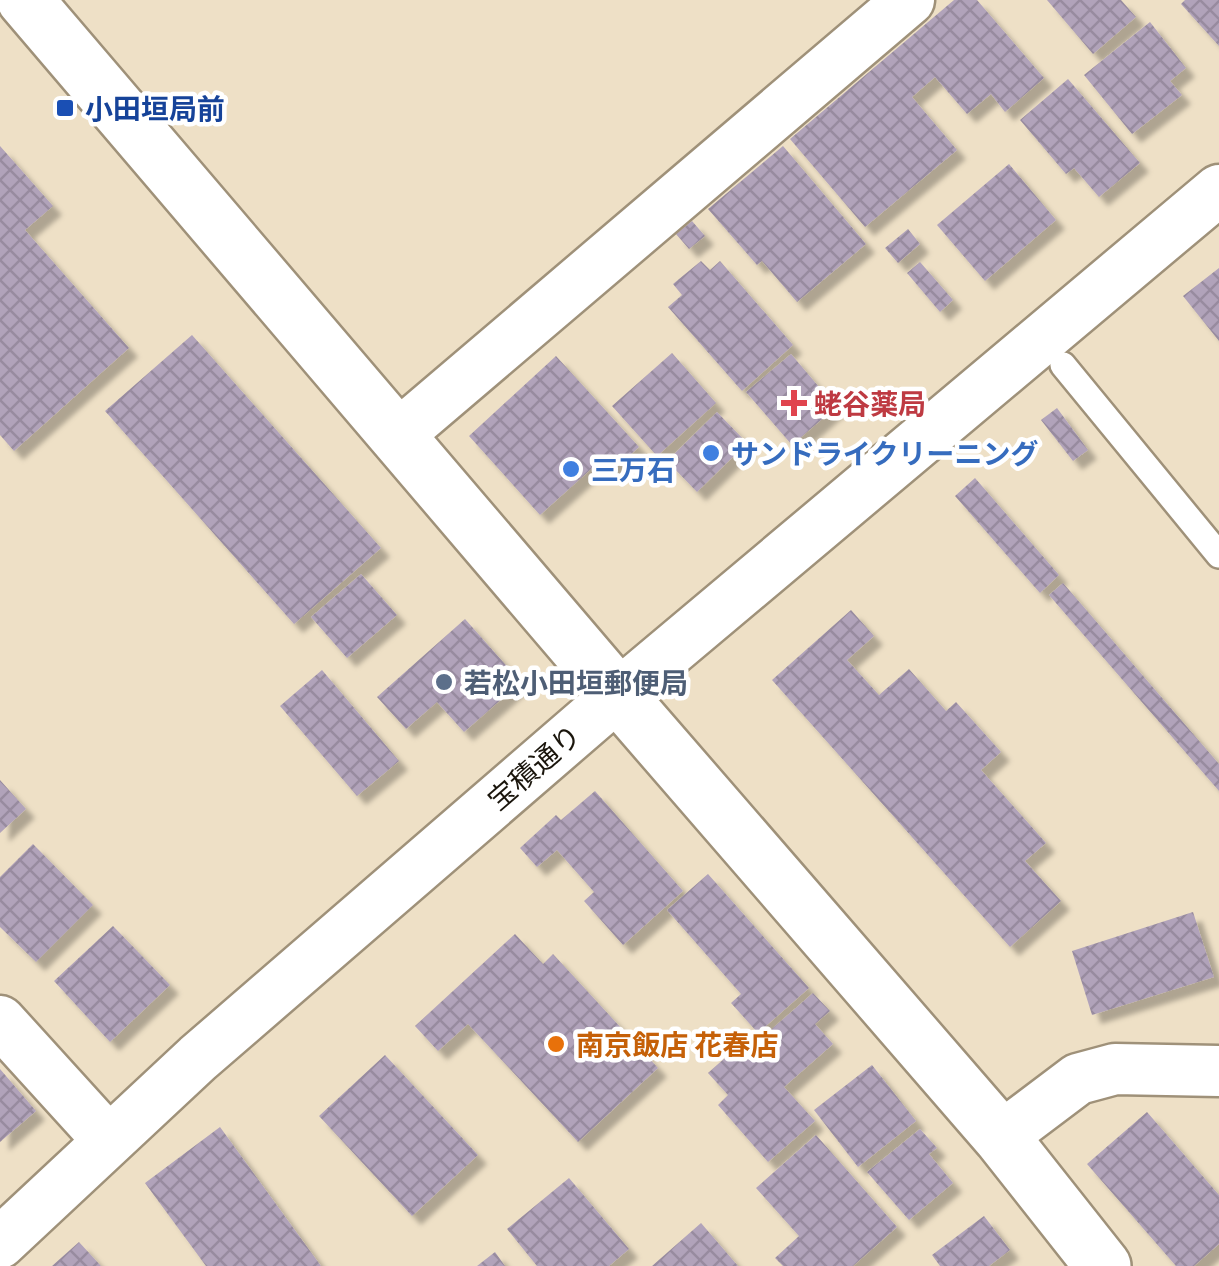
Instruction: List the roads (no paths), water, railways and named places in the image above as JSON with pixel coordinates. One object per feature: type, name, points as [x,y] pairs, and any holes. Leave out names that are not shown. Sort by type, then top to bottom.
[{"type":"street","points":[[25,0],[1001,1137],[1102,1266]]},
{"type":"street","points":[[397,436],[909,0]]},
{"type":"street","name":"宝積通り","points":[[0,1243],[198,1058],[618,695],[1219,190]]},
{"type":"street","points":[[0,1020],[109,1141]]},
{"type":"street","points":[[1001,1137],[1078,1078],[1115,1069],[1219,1071]]},
{"type":"lane","points":[[1063,366],[1219,555]]},
{"type":"place","name":"小田垣局前","points":[[65,108]]},
{"type":"place","name":"蛯谷薬局","points":[[794,403]]},
{"type":"place","name":"サンドライクリーニング","points":[[711,453]]},
{"type":"place","name":"三万石","points":[[571,469]]},
{"type":"place","name":"若松小田垣郵便局","points":[[444,682]]},
{"type":"place","name":"南京飯店 花春店","points":[[556,1044]]}]
